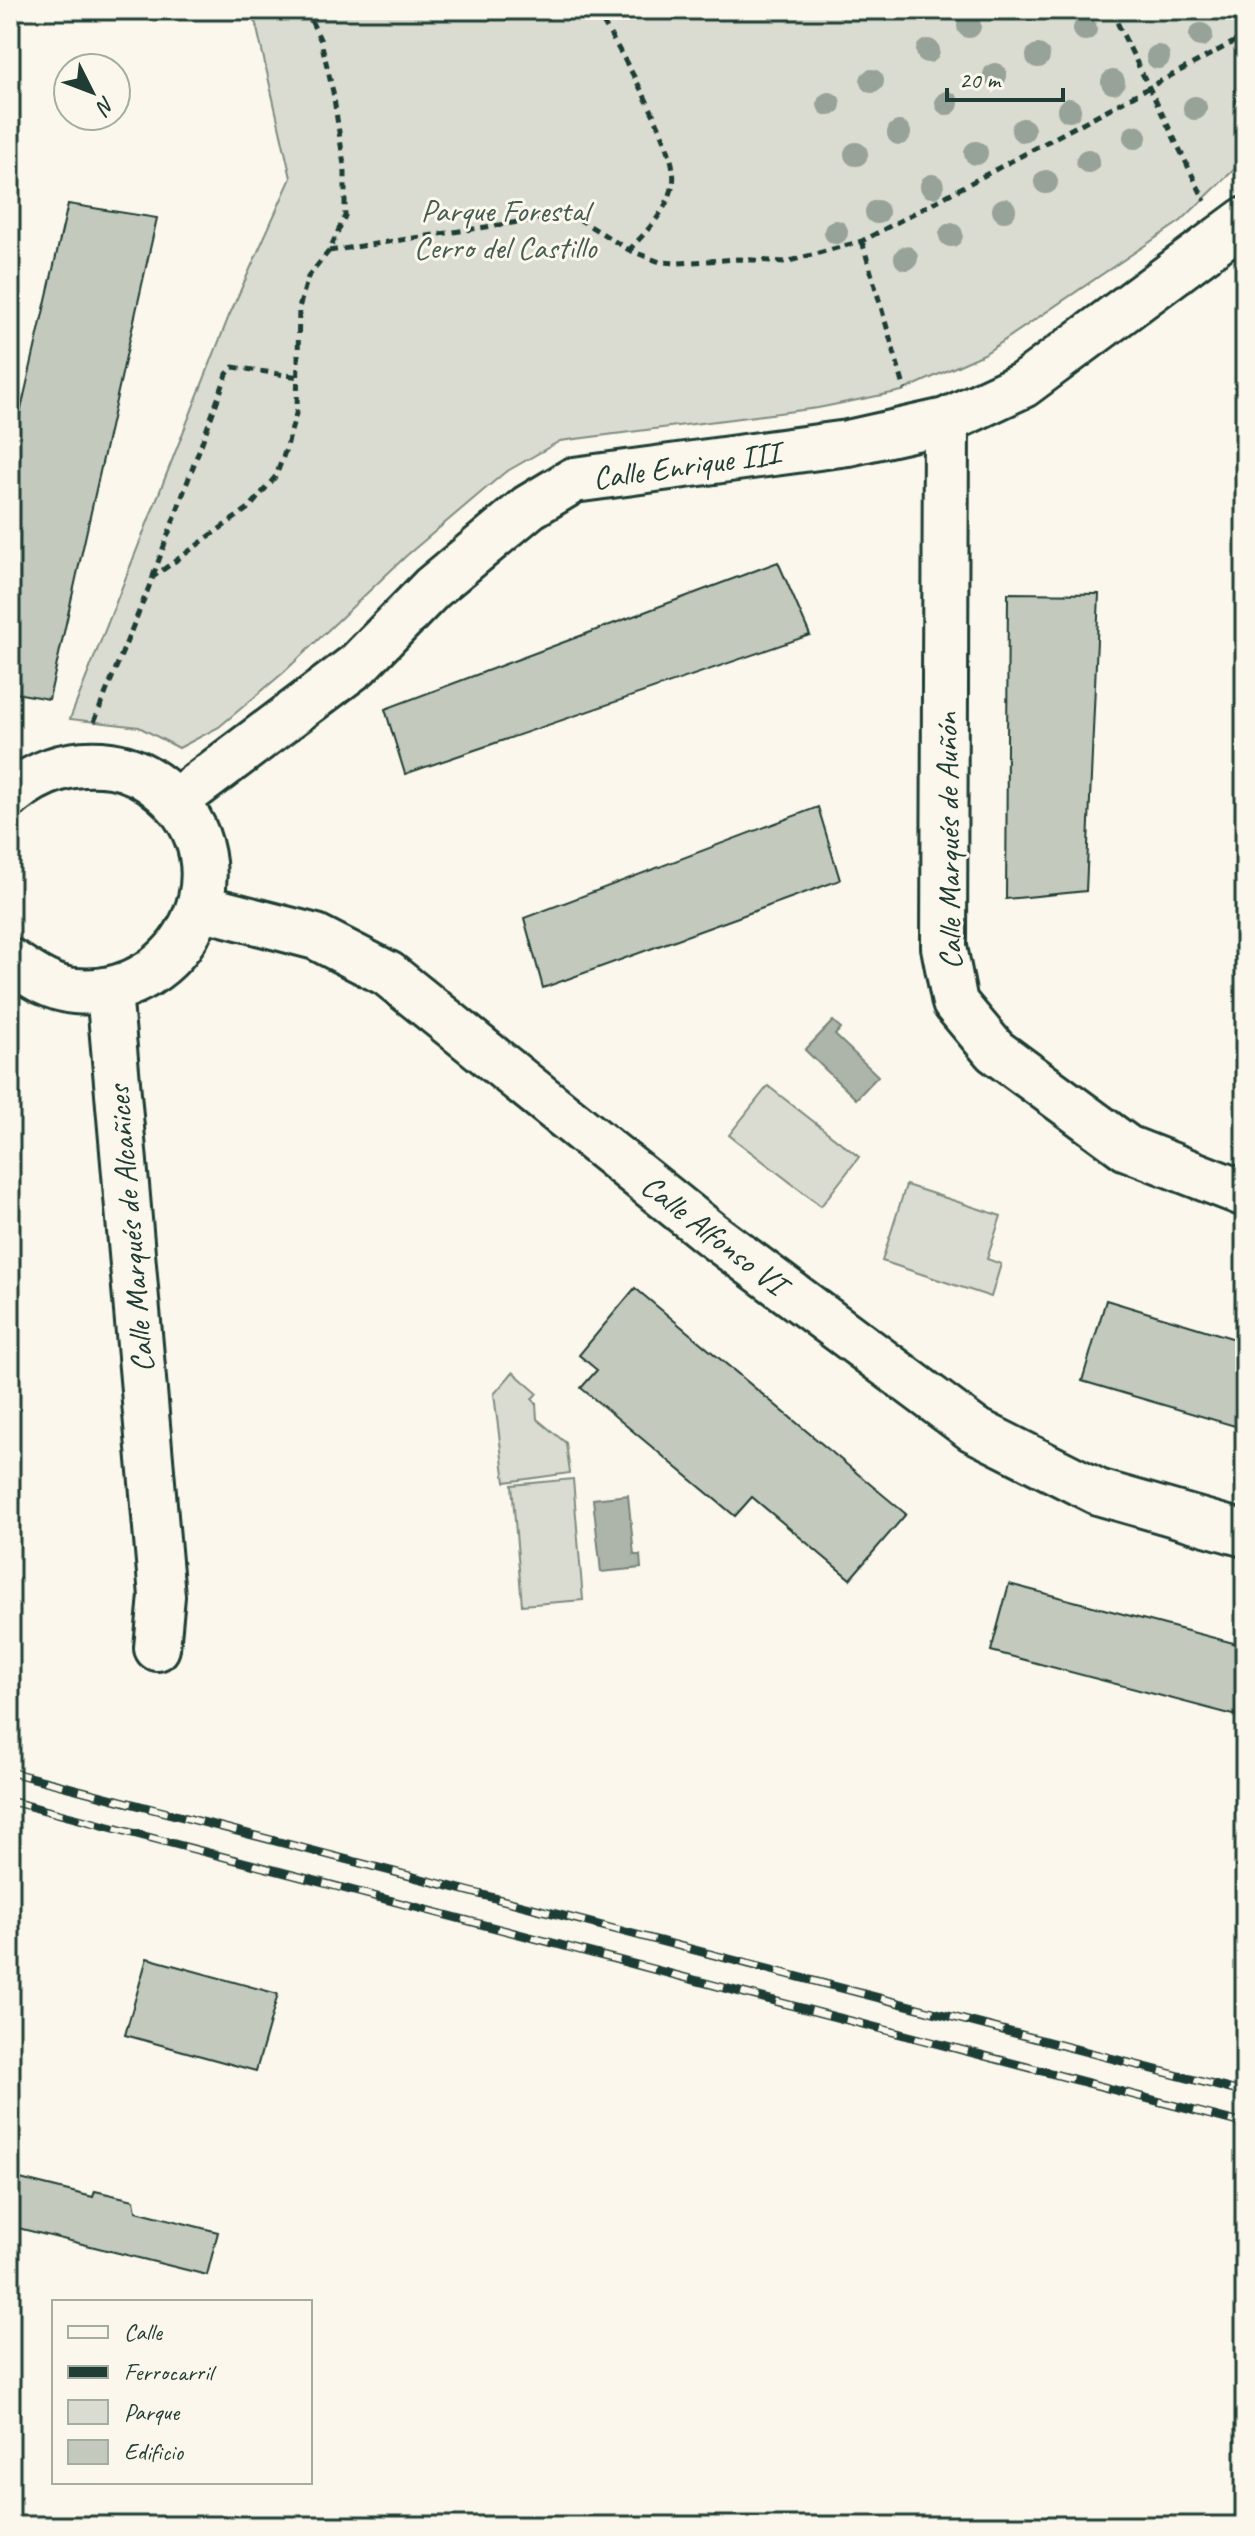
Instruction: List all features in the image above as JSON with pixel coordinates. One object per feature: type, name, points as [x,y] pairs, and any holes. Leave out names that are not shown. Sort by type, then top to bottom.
[{"type":"street","name":"Calle Enrique III","points":[[176,801],[357,665],[432,588],[529,507],[574,480],[848,443],[930,424],[1023,385],[1234,229]]},
{"type":"street","name":"Calle Marqués de Auñón","points":[[930,424],[944,947],[955,1003],[995,1051],[1127,1148],[1245,1194]]},
{"type":"street","points":[[10,795],[27,781],[57,767],[89,762],[122,767],[151,780],[176,801],[196,833],[204,869],[200,907],[187,936],[167,962],[140,980],[109,991],[73,991],[38,980],[10,961]]},
{"type":"street","name":"Calle Alfonso VI","points":[[200,907],[316,937],[388,974],[711,1234],[973,1429],[1098,1492],[1245,1534]]},
{"type":"street","name":"Calle Marqués de Alcañices","points":[[109,991],[162,1596],[157,1648]]},
{"type":"path","points":[[153,577],[250,507],[276,476],[297,410],[299,308],[308,277],[329,251],[345,216],[345,172],[333,92],[321,41],[306,10]]},
{"type":"path","points":[[596,10],[664,134],[674,182],[658,218],[629,250]]},
{"type":"path","points":[[1111,10],[1151,87],[1234,229]]},
{"type":"path","points":[[329,251],[545,218],[577,218],[629,250],[660,262],[738,259],[786,262],[862,241],[1245,36]]},
{"type":"path","points":[[862,241],[930,424]]},
{"type":"path","points":[[77,764],[153,577],[227,374],[233,367],[299,377]]},
{"type":"green space","name":"Parque Forestal Cerro del Castillo","points":[[245,10],[1245,10],[1245,159],[1181,221],[984,354],[902,391],[818,408],[560,441],[504,473],[406,556],[283,673],[219,727],[179,748],[139,727],[70,719],[229,316],[291,178],[256,24]]},
{"type":"green space","points":[[768,1086],[859,1157],[821,1206],[729,1135]]},
{"type":"green space","points":[[906,1185],[1001,1216],[987,1259],[1001,1264],[991,1297],[882,1261]]},
{"type":"green space","points":[[513,1372],[537,1393],[532,1399],[536,1403],[537,1419],[566,1443],[570,1473],[505,1482],[494,1394]]},
{"type":"green space","points":[[573,1479],[583,1600],[522,1605],[512,1485]]},
{"type":"shaded area","points":[[833,1021],[841,1028],[835,1035],[878,1076],[856,1099],[805,1050]]},
{"type":"shaded area","points":[[628,1495],[634,1555],[640,1555],[641,1568],[601,1572],[593,1499]]},
{"type":"building","points":[[68,204],[157,218],[49,699],[10,692],[10,457]]},
{"type":"building","points":[[778,562],[810,635],[405,774],[385,709]]},
{"type":"building","points":[[1008,593],[1099,594],[1086,891],[1006,899]]},
{"type":"building","points":[[818,807],[840,880],[543,988],[524,918]]},
{"type":"building","points":[[635,1288],[906,1514],[850,1579],[752,1497],[735,1516],[581,1388],[597,1370],[579,1355]]},
{"type":"building","points":[[1106,1300],[1245,1342],[1245,1429],[1082,1381]]},
{"type":"building","points":[[1009,1584],[1245,1646],[1245,1718],[991,1651]]},
{"type":"building","points":[[147,1958],[278,1994],[256,2071],[125,2035]]},
{"type":"building","points":[[12,2177],[93,2197],[95,2191],[134,2200],[136,2211],[218,2232],[207,2275],[10,2226]]},
{"type":"railway","points":[[10,1772],[1245,2093]]},
{"type":"railway","points":[[10,1801],[1245,2124]]}]
